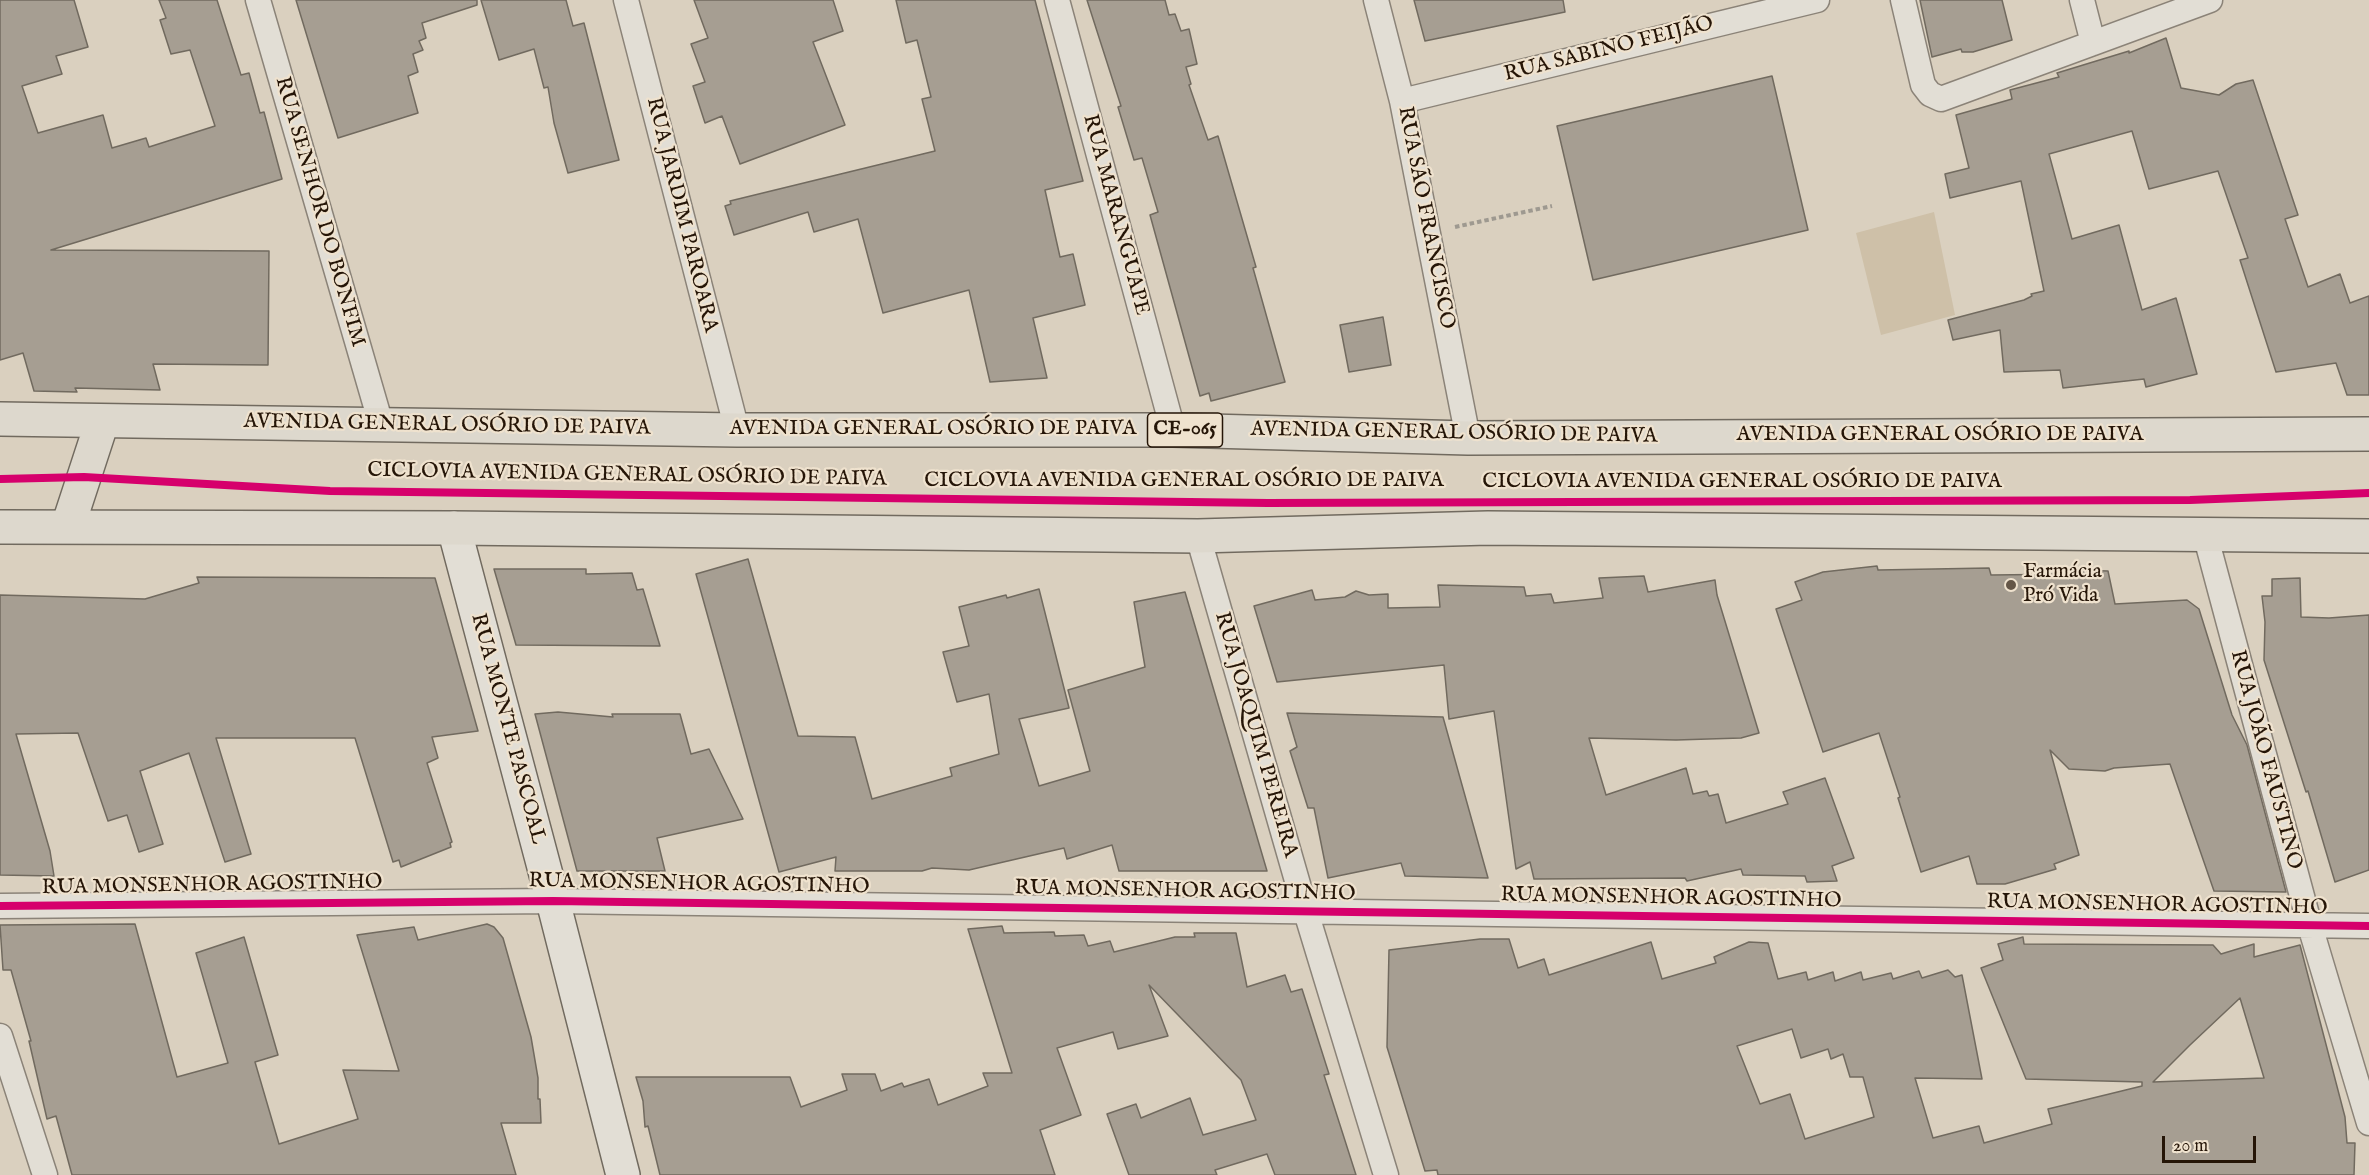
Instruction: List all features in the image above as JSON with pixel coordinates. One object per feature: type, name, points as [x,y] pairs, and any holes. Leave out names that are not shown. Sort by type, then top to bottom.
[{"type":"main road","name":"AVENIDA GENERAL OSÓRIO DE PAIVA","points":[[0,419],[737,430],[1173,430],[1468,438],[2369,434]]},
{"type":"main road","points":[[68,526],[102,422]]},
{"type":"main road","points":[[0,527],[454,528],[1198,536],[1488,528],[2369,536]]},
{"type":"street","name":"RUA SENHOR DO BONFIM","points":[[258,0],[381,424]]},
{"type":"street","name":"RUA JARDIM PAROARA","points":[[626,0],[737,430]]},
{"type":"street","name":"RUA MARANGUAPE","points":[[1056,0],[1173,430]]},
{"type":"street","name":"RUA SÃO FRANCISCO","points":[[1376,0],[1402,101],[1468,438]]},
{"type":"street","name":"RUA SABINO FEIJÃO","points":[[1402,101],[1817,0]]},
{"type":"street","points":[[1903,0],[1923,85],[1935,98],[1941,99],[2210,0]]},
{"type":"street","points":[[2082,0],[2093,43]]},
{"type":"street","name":"RUA MONTE PASCOAL","points":[[454,528],[623,1175]]},
{"type":"street","name":"RUA JOÃO FAUSTINO","points":[[2205,534],[2310,926],[2369,1123]]},
{"type":"street","name":"RUA JOAQUIM PEREIRA","points":[[1198,536],[1306,912],[1386,1175]]},
{"type":"street","name":"RUA MONSENHOR AGOSTINHO","points":[[0,906],[553,901],[2369,926]]},
{"type":"street","points":[[0,1036],[45,1175]]},
{"type":"path","points":[[1428,233],[1552,206]]},
{"type":"shaded area","points":[[1934,212],[1955,315],[1881,335],[1856,233]]},
{"type":"building","points":[[0,0],[74,0],[88,47],[56,56],[62,74],[22,86],[38,133],[103,115],[112,148],[146,138],[149,147],[215,126],[190,50],[171,54],[160,20],[166,18],[159,0],[217,0],[241,75],[249,73],[260,113],[264,112],[282,179],[51,250],[269,251],[268,365],[153,364],[160,390],[75,388],[77,392],[34,391],[23,353],[0,360]]},
{"type":"building","points":[[296,0],[477,0],[477,5],[422,23],[426,38],[419,41],[423,50],[413,54],[418,72],[408,76],[418,113],[338,138]]},
{"type":"building","points":[[481,0],[566,0],[573,26],[584,23],[619,160],[568,173],[554,123],[548,87],[544,88],[534,49],[499,60]]},
{"type":"building","points":[[694,0],[833,0],[843,31],[813,42],[845,125],[740,164],[722,116],[705,123],[693,86],[705,82],[691,44],[708,38]]},
{"type":"building","points":[[896,0],[1035,0],[1083,181],[1045,190],[1060,257],[1073,254],[1085,305],[1033,318],[1047,378],[990,382],[969,290],[883,313],[858,219],[814,232],[808,212],[734,235],[725,206],[731,204],[730,201],[935,151],[922,99],[931,97],[917,40],[906,43]]},
{"type":"building","points":[[1087,0],[1165,0],[1169,15],[1175,14],[1181,31],[1189,29],[1197,64],[1186,67],[1191,84],[1189,85],[1208,140],[1218,136],[1256,267],[1253,268],[1285,382],[1211,401],[1209,393],[1200,396],[1150,215],[1158,212],[1142,158],[1134,160],[1118,107],[1121,106]]},
{"type":"building","points":[[1414,0],[1563,0],[1565,12],[1425,41]]},
{"type":"building","points":[[1920,0],[2002,0],[2012,40],[1973,52],[1962,52],[1961,49],[1932,57]]},
{"type":"building","points":[[2166,38],[2181,88],[2219,95],[2236,84],[2253,80],[2298,215],[2285,219],[2308,287],[2340,274],[2350,303],[2369,296],[2369,395],[2347,395],[2336,363],[2276,372],[2240,260],[2248,258],[2218,171],[2149,189],[2132,131],[2049,154],[2072,239],[2119,225],[2142,310],[2176,298],[2197,374],[2146,387],[2144,379],[2063,388],[2060,370],[2004,372],[2000,330],[1953,340],[1948,320],[2024,300],[2032,296],[2031,294],[2044,291],[2021,181],[1950,198],[1945,174],[1969,168],[1956,115],[2012,99],[2010,90],[2059,77],[2057,73],[2129,51],[2129,53]]},
{"type":"building","points":[[1772,76],[1808,230],[1593,280],[1557,126]]},
{"type":"building","points":[[1383,317],[1391,365],[1349,372],[1340,325]]},
{"type":"building","points":[[748,559],[798,736],[855,737],[872,799],[952,776],[950,768],[999,754],[989,694],[957,702],[943,652],[969,646],[959,607],[1039,589],[1069,708],[1019,719],[1039,786],[1090,771],[1068,690],[1145,667],[1134,602],[1185,592],[1267,871],[1119,871],[1112,845],[1067,859],[1064,848],[969,870],[932,868],[922,871],[835,871],[836,857],[779,872],[696,574]]},
{"type":"building","points":[[1877,566],[1878,570],[1989,568],[1991,575],[2077,574],[2077,570],[2108,571],[2115,604],[2187,600],[2199,609],[2232,715],[2247,745],[2286,892],[2214,891],[2170,764],[2114,768],[2105,771],[2069,769],[2050,750],[2079,855],[2054,864],[2056,869],[2005,884],[1977,884],[1969,856],[1921,872],[1879,733],[1823,752],[1776,609],[1802,600],[1795,582],[1823,572]]},
{"type":"building","points":[[494,569],[586,569],[586,574],[632,573],[637,590],[643,589],[660,646],[516,645]]},
{"type":"building","points":[[1644,576],[1648,592],[1715,580],[1717,595],[1759,733],[1741,738],[1676,740],[1589,738],[1606,795],[1686,768],[1693,794],[1707,791],[1709,796],[1718,794],[1726,823],[1788,804],[1783,792],[1825,778],[1854,858],[1832,866],[1837,881],[1807,882],[1805,876],[1743,875],[1741,869],[1687,881],[1685,878],[1534,879],[1530,862],[1516,869],[1494,711],[1449,719],[1444,665],[1277,682],[1254,606],[1312,590],[1315,600],[1345,597],[1356,591],[1369,595],[1388,594],[1388,608],[1440,607],[1438,585],[1524,587],[1526,596],[1551,594],[1554,603],[1603,598],[1599,578]]},
{"type":"building","points":[[197,577],[435,578],[478,731],[432,737],[438,758],[427,763],[452,842],[451,847],[401,867],[399,860],[393,862],[355,738],[216,738],[251,854],[225,862],[189,753],[140,771],[163,844],[139,852],[127,815],[108,821],[78,733],[16,734],[50,851],[54,876],[0,875],[0,595],[145,599],[199,583]]},
{"type":"building","points":[[2300,578],[2301,617],[2329,618],[2369,615],[2369,870],[2335,882],[2308,791],[2306,792],[2264,660],[2265,622],[2262,596],[2272,596],[2272,579]]},
{"type":"building","points":[[558,712],[613,717],[612,714],[680,714],[691,754],[709,749],[743,819],[657,838],[665,871],[577,871],[535,714]]},
{"type":"building","points":[[1287,713],[1443,717],[1488,878],[1405,876],[1401,863],[1328,878],[1314,808],[1308,808],[1290,751],[1297,747]]},
{"type":"building","points":[[135,924],[177,1077],[228,1063],[196,953],[244,937],[278,1055],[255,1062],[279,1144],[358,1119],[343,1070],[399,1071],[357,935],[414,927],[418,940],[487,924],[494,927],[503,938],[531,1037],[538,1078],[538,1099],[540,1099],[541,1123],[501,1123],[516,1175],[72,1175],[56,1116],[47,1119],[29,1041],[31,1041],[11,970],[3,970],[0,925]]},
{"type":"building","points":[[1002,926],[1004,933],[1054,932],[1055,936],[1084,935],[1088,946],[1110,941],[1114,952],[1175,937],[1195,937],[1194,933],[1236,933],[1247,987],[1285,975],[1291,992],[1302,989],[1329,1074],[1324,1075],[1356,1175],[1275,1175],[1267,1154],[1215,1170],[1217,1175],[1129,1175],[1107,1114],[1136,1104],[1141,1118],[1190,1098],[1203,1135],[1256,1120],[1241,1080],[1149,985],[1168,1036],[1118,1049],[1113,1032],[1057,1048],[1081,1115],[1040,1130],[1055,1175],[660,1175],[648,1126],[645,1127],[643,1101],[636,1077],[790,1077],[801,1107],[847,1090],[842,1074],[875,1074],[881,1091],[902,1083],[904,1087],[929,1079],[938,1105],[988,1086],[983,1073],[1012,1073],[968,929]]},
{"type":"building","points":[[2023,937],[2024,944],[2213,945],[2221,954],[2254,944],[2254,957],[2300,945],[2345,1117],[2347,1143],[2355,1143],[2354,1175],[1438,1175],[1437,1170],[1425,1171],[1387,1047],[1389,950],[1480,939],[1509,939],[1518,968],[1544,959],[1549,975],[1651,942],[1662,979],[1716,963],[1714,957],[1749,942],[1768,943],[1778,979],[1806,972],[1808,980],[1833,972],[1835,981],[1861,972],[1863,980],[1891,973],[1893,979],[1919,971],[1922,978],[1948,970],[1955,977],[1962,975],[1982,1079],[1915,1078],[1933,1138],[1979,1126],[1984,1143],[2052,1124],[2048,1109],[2142,1086],[2142,1082],[2026,1079],[1981,968],[2003,960],[1998,944]],"holes":[[[2240,998],[2264,1078],[2153,1082],[2190,1045]],[[1792,1029],[1801,1058],[1828,1049],[1831,1059],[1843,1054],[1850,1077],[1863,1077],[1874,1117],[1805,1139],[1790,1094],[1760,1104],[1737,1046]]]},
{"type":"cycle path","name":"CICLOVIA AVENIDA GENERAL OSÓRIO DE PAIVA","points":[[0,479],[84,477],[330,491],[1268,503],[2190,500],[2369,493]]},
{"type":"cycle path","points":[[0,906],[553,901],[2369,926]]},
{"type":"place","name":"Farmácia Pró Vida","points":[[2011,585]]}]
